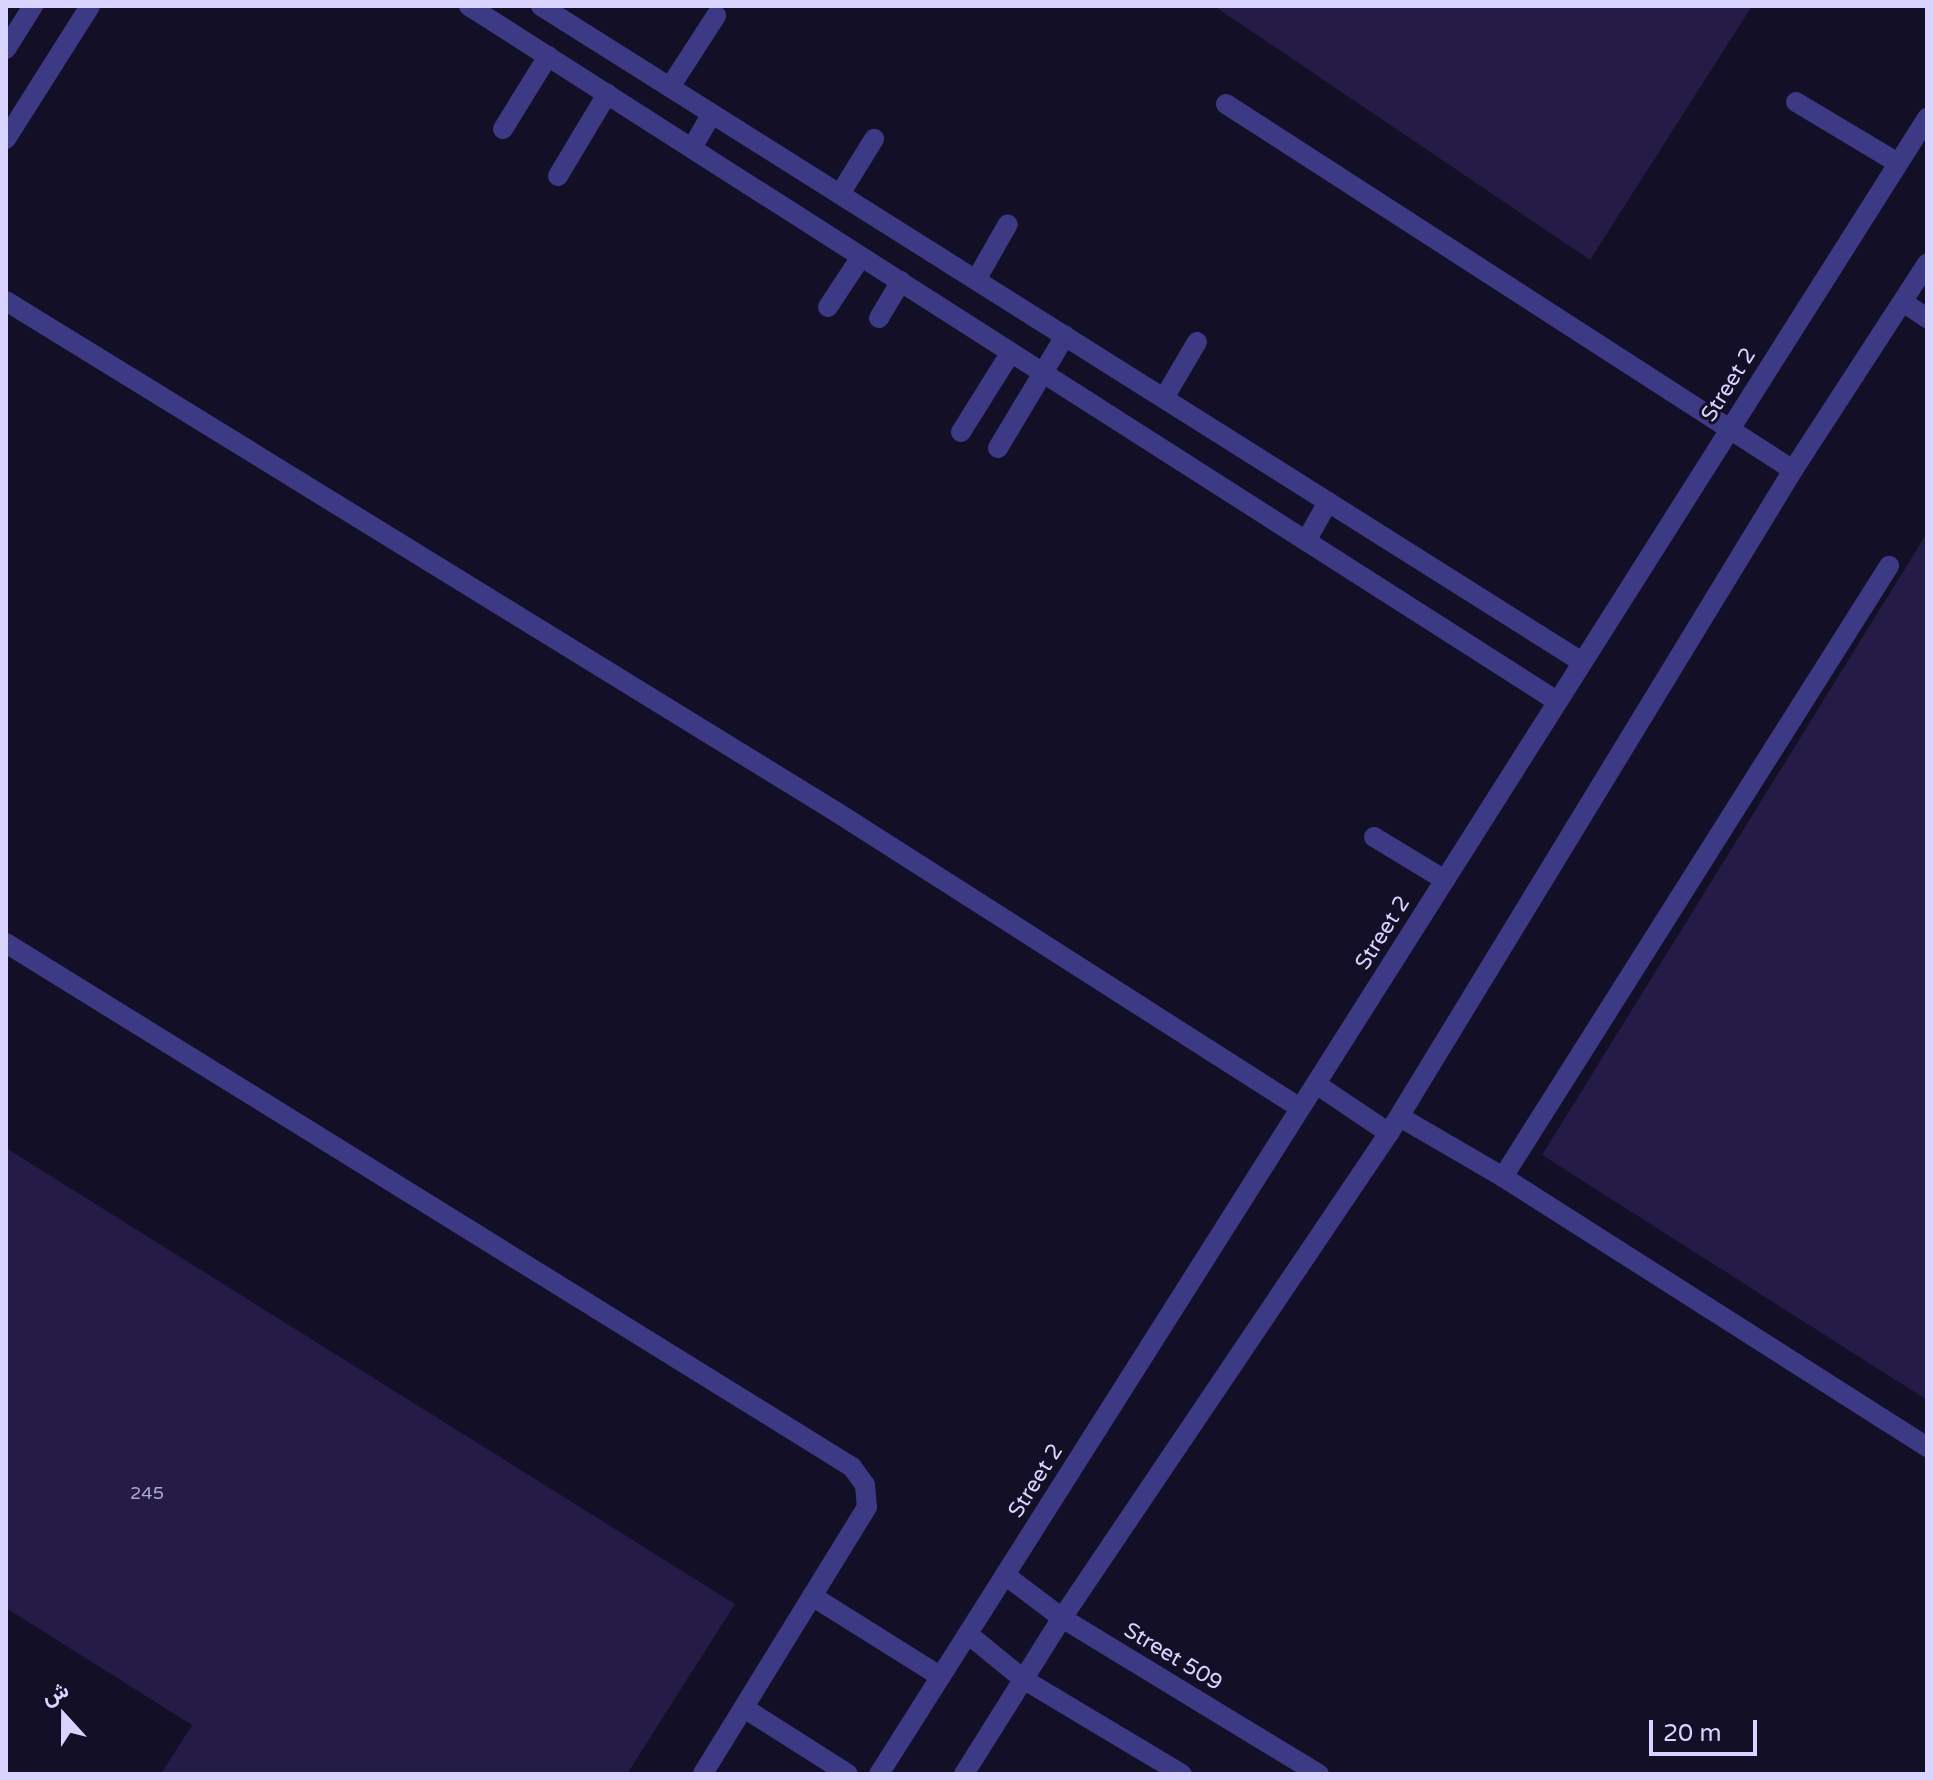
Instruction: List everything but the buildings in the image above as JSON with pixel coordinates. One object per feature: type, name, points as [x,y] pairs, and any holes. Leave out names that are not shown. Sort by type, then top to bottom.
[{"type":"street","points":[[6,49],[33,6]]},
{"type":"street","points":[[6,139],[90,6]]},
{"type":"street","points":[[469,6],[1558,702]]},
{"type":"street","points":[[541,6],[1582,662]]},
{"type":"street","points":[[670,87],[716,16]]},
{"type":"street","points":[[503,129],[548,56]]},
{"type":"street","points":[[558,176],[607,94]]},
{"type":"street","points":[[1796,102],[1898,163]]},
{"type":"street","points":[[1226,104],[1793,470]]},
{"type":"street","points":[[692,148],[712,114]]},
{"type":"street","name":"Street 2","points":[[879,1774],[1927,118]]},
{"type":"street","points":[[840,194],[874,139]]},
{"type":"street","points":[[976,280],[1008,224]]},
{"type":"street","points":[[828,307],[861,257]]},
{"type":"street","points":[[964,1774],[1062,1618],[1394,1125],[1793,470],[1927,264]]},
{"type":"street","points":[[879,318],[901,281]]},
{"type":"street","points":[[6,301],[838,813],[1300,1108]]},
{"type":"street","points":[[1903,302],[1927,318]]},
{"type":"street","points":[[998,448],[1065,336]]},
{"type":"street","points":[[1164,398],[1197,342]]},
{"type":"street","points":[[961,432],[1011,352]]},
{"type":"street","points":[[1306,541],[1328,502]]},
{"type":"street","points":[[1503,1177],[1889,566]]},
{"type":"street","points":[[1374,837],[1445,880]]},
{"type":"street","points":[[6,943],[852,1467],[865,1485],[867,1507],[703,1774]]},
{"type":"street","points":[[1316,1084],[1503,1177],[1927,1447]]},
{"type":"street","name":"Street 509","points":[[1005,1575],[1062,1618],[1319,1774]]},
{"type":"street","points":[[812,1596],[941,1677]]},
{"type":"street","points":[[968,1634],[1023,1679],[1182,1774]]},
{"type":"street","points":[[744,1708],[848,1774]]}]
